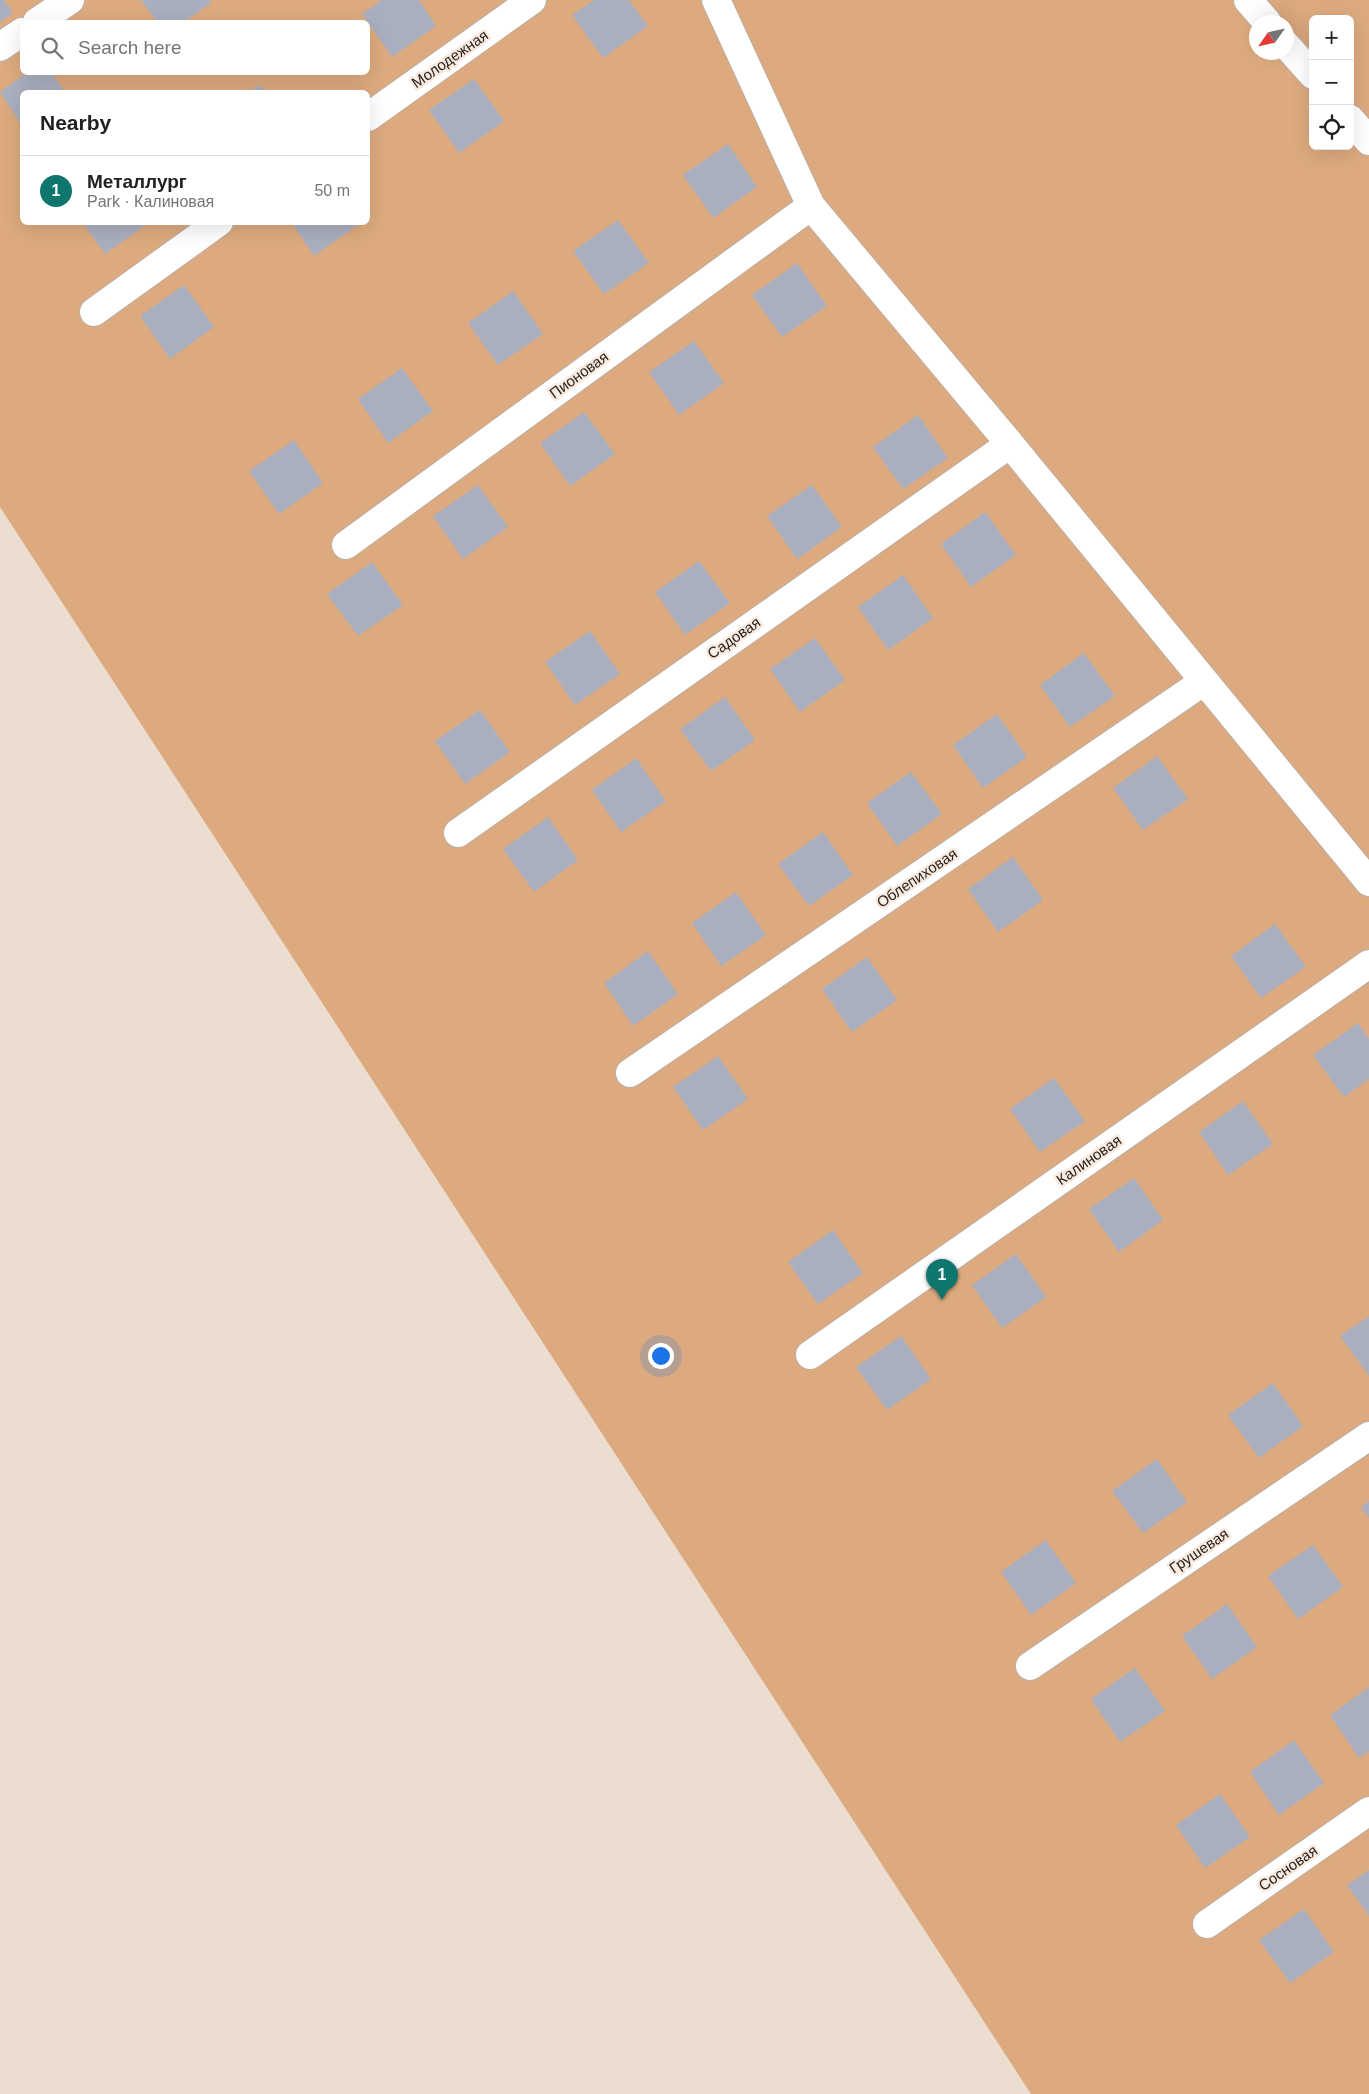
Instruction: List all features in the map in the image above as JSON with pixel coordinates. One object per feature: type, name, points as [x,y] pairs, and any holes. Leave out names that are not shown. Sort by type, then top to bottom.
[{"type":"main road","points":[[40,20],[70,0]]},
{"type":"main road","name":"Молодежная","points":[[370,116],[532,0]]},
{"type":"main road","points":[[716,0],[812,206],[1369,882]]},
{"type":"main road","points":[[1248,0],[1262,15]]},
{"type":"main road","points":[[0,47],[20,33]]},
{"type":"main road","points":[[1294,54],[1309,71]]},
{"type":"main road","points":[[1354,124],[1369,141]]},
{"type":"main road","name":"Пионовая","points":[[346,545],[812,206]]},
{"type":"main road","points":[[94,312],[215,225]]},
{"type":"main road","name":"Садовая","points":[[458,833],[1010,444]]},
{"type":"main road","name":"Облепиховая","points":[[630,1073],[1203,682]]},
{"type":"main road","name":"Калиновая","points":[[810,1355],[1369,964]]},
{"type":"main road","name":"Грушевая","points":[[1030,1666],[1369,1436]]},
{"type":"main road","name":"Сосновая","points":[[1207,1924],[1369,1811]]},
{"type":"shaded area","points":[[0,0],[1369,0],[1369,2094],[1031,2094],[0,507]]},
{"type":"building","points":[[0,0],[4,0],[13,13],[0,22]]},
{"type":"building","points":[[141,0],[209,0],[211,3],[187,20],[156,20]]},
{"type":"building","points":[[382,0],[419,0],[436,26],[392,57],[370,25],[370,20],[366,20],[362,14]]},
{"type":"building","points":[[594,0],[629,0],[648,26],[603,58],[572,15]]},
{"type":"building","points":[[24,75],[53,75],[64,90],[20,90],[20,123],[0,92]]},
{"type":"building","points":[[474,79],[504,121],[459,153],[429,110]]},
{"type":"building","points":[[260,85],[264,90],[251,90]]},
{"type":"building","points":[[728,144],[757,187],[713,218],[683,175]]},
{"type":"building","points":[[618,220],[649,263],[604,294],[573,251]]},
{"type":"building","points":[[84,225],[146,225],[105,254]]},
{"type":"building","points":[[293,225],[358,225],[314,256]]},
{"type":"building","points":[[797,263],[827,306],[782,337],[752,295]]},
{"type":"building","points":[[184,285],[214,327],[170,359],[140,316]]},
{"type":"building","points":[[513,291],[543,334],[498,365],[468,323]]},
{"type":"building","points":[[694,341],[724,383],[679,415],[649,372]]},
{"type":"building","points":[[402,368],[433,411],[388,443],[358,399]]},
{"type":"building","points":[[584,412],[615,454],[570,486],[540,443]]},
{"type":"building","points":[[918,415],[948,458],[903,489],[873,447]]},
{"type":"building","points":[[294,440],[323,483],[279,514],[249,471]]},
{"type":"building","points":[[478,485],[508,527],[463,559],[433,516]]},
{"type":"building","points":[[812,485],[842,527],[797,559],[767,516]]},
{"type":"building","points":[[985,512],[1016,555],[971,587],[941,544]]},
{"type":"building","points":[[699,561],[730,603],[685,635],[655,592]]},
{"type":"building","points":[[372,562],[403,605],[358,636],[327,594]]},
{"type":"building","points":[[903,575],[933,618],[888,650],[858,607]]},
{"type":"building","points":[[590,631],[620,674],[575,705],[545,662]]},
{"type":"building","points":[[815,638],[845,680],[800,712],[770,669]]},
{"type":"building","points":[[1084,653],[1115,696],[1070,727],[1040,685]]},
{"type":"building","points":[[725,697],[755,740],[711,771],[680,729]]},
{"type":"building","points":[[480,710],[510,752],[465,784],[435,741]]},
{"type":"building","points":[[997,714],[1027,757],[983,788],[953,745]]},
{"type":"building","points":[[1157,756],[1188,799],[1143,830],[1113,788]]},
{"type":"building","points":[[636,758],[666,801],[621,832],[592,790]]},
{"type":"building","points":[[911,772],[942,814],[897,846],[867,803]]},
{"type":"building","points":[[548,817],[578,860],[534,892],[503,849]]},
{"type":"building","points":[[823,832],[853,875],[809,906],[778,864]]},
{"type":"building","points":[[1013,857],[1043,900],[998,932],[968,889]]},
{"type":"building","points":[[736,892],[766,935],[721,966],[692,923]]},
{"type":"building","points":[[1275,924],[1306,967],[1261,998],[1231,956]]},
{"type":"building","points":[[648,951],[678,994],[633,1026],[604,983]]},
{"type":"building","points":[[867,957],[897,1000],[852,1032],[822,989]]},
{"type":"building","points":[[1358,1023],[1369,1039],[1369,1079],[1344,1097],[1313,1055]]},
{"type":"building","points":[[718,1056],[748,1099],[703,1130],[673,1087]]},
{"type":"building","points":[[1054,1078],[1085,1121],[1040,1152],[1010,1109]]},
{"type":"building","points":[[1243,1101],[1273,1144],[1228,1175],[1199,1132]]},
{"type":"building","points":[[1134,1178],[1163,1220],[1119,1252],[1089,1209]]},
{"type":"building","points":[[833,1230],[863,1273],[818,1304],[788,1262]]},
{"type":"building","points":[[1016,1254],[1046,1297],[1002,1328],[972,1285]]},
{"type":"building","points":[[1369,1316],[1369,1376],[1340,1336]]},
{"type":"building","points":[[901,1336],[931,1379],[887,1410],[856,1367]]},
{"type":"building","points":[[1273,1383],[1303,1426],[1259,1458],[1228,1415]]},
{"type":"building","points":[[1157,1459],[1187,1502],[1143,1533],[1112,1491]]},
{"type":"building","points":[[1369,1501],[1369,1518],[1361,1507]]},
{"type":"building","points":[[1046,1540],[1076,1583],[1031,1615],[1001,1572]]},
{"type":"building","points":[[1313,1545],[1343,1587],[1298,1619],[1268,1576]]},
{"type":"building","points":[[1227,1604],[1257,1647],[1212,1679],[1182,1636]]},
{"type":"building","points":[[1135,1668],[1165,1711],[1120,1742],[1091,1699]]},
{"type":"building","points":[[1369,1687],[1369,1751],[1359,1758],[1330,1715]]},
{"type":"building","points":[[1294,1740],[1324,1783],[1279,1815],[1250,1772]]},
{"type":"building","points":[[1220,1794],[1250,1837],[1205,1868],[1176,1825]]},
{"type":"building","points":[[1369,1870],[1369,1916],[1347,1885]]},
{"type":"building","points":[[1304,1909],[1334,1952],[1290,1983],[1259,1940]]},
{"type":"place","name":"Металлург","points":[[942,1300]]}]
